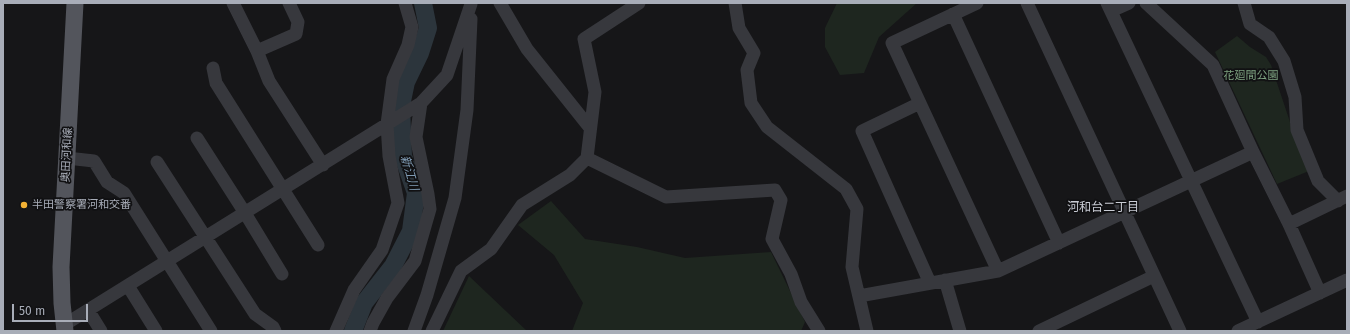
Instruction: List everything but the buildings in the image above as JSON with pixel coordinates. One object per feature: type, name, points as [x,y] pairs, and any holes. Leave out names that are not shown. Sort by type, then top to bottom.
[{"type":"main road","name":"奥田河和線","points":[[62,329],[61,267],[75,3]]},
{"type":"street","points":[[233,3],[257,51],[269,81],[323,164]]},
{"type":"street","points":[[257,51],[296,34],[298,22],[289,3]]},
{"type":"street","points":[[336,331],[354,290],[382,250],[398,203],[389,156],[387,124],[393,79],[408,45],[412,27],[406,3]]},
{"type":"street","points":[[500,3],[527,49],[590,128]]},
{"type":"street","points":[[432,331],[461,271],[492,249],[522,205],[570,175],[587,158],[595,92],[584,39],[639,3]]},
{"type":"street","points":[[735,3],[739,28],[754,53],[747,70],[751,102],[767,127],[846,190],[857,209],[852,267],[867,331]]},
{"type":"street","points":[[977,3],[892,43],[998,271]]},
{"type":"street","points":[[1027,3],[1180,331]]},
{"type":"street","points":[[1129,3],[1109,7],[1258,322]]},
{"type":"street","points":[[1146,3],[1214,65],[1253,152],[1289,224],[1320,293]]},
{"type":"street","points":[[1244,3],[1250,24],[1269,37],[1284,61],[1295,98],[1297,130],[1318,181],[1343,198]]},
{"type":"street","points":[[62,329],[88,310],[417,106],[447,74],[471,4]]},
{"type":"street","points":[[414,331],[427,295],[455,198],[467,110],[471,4]]},
{"type":"street","points":[[953,14],[1059,243]]},
{"type":"street","points":[[213,68],[216,83],[318,245]]},
{"type":"street","points":[[920,103],[862,131],[930,283]]},
{"type":"street","points":[[370,331],[387,298],[415,261],[430,208],[416,137],[417,106]]},
{"type":"street","points":[[197,138],[282,274]]},
{"type":"street","points":[[859,296],[998,271],[1253,152]]},
{"type":"street","points":[[66,158],[94,161],[107,182],[124,193],[211,331]]},
{"type":"street","points":[[587,158],[666,197],[776,190],[781,200],[772,239],[791,274],[801,302],[819,331]]},
{"type":"street","points":[[157,162],[255,314],[275,331]]},
{"type":"street","points":[[1289,224],[1343,198]]},
{"type":"street","points":[[1039,331],[1154,276]]},
{"type":"street","points":[[945,280],[960,331]]},
{"type":"street","points":[[1238,331],[1347,280]]},
{"type":"street","points":[[128,286],[156,331]]},
{"type":"street","points":[[88,310],[101,331]]},
{"type":"green space","points":[[837,3],[917,3],[879,37],[864,73],[840,75],[825,47],[825,28]]},
{"type":"green space","name":"花廻間公園","points":[[1237,36],[1250,47],[1266,57],[1271,65],[1295,137],[1309,171],[1277,184],[1215,52]]},
{"type":"green space","points":[[551,201],[585,239],[637,247],[685,258],[771,252],[805,322],[801,331],[572,331],[583,303],[554,255],[518,225]]},
{"type":"green space","points":[[469,276],[527,331],[443,331]]},
{"type":"waterway","name":"新江川","points":[[353,331],[364,303],[393,266],[411,231],[416,193],[403,156],[401,106],[406,82],[420,53],[428,28],[423,3]]},
{"type":"place","name":"半田警察署河和交番","points":[[24,205]]},
{"type":"district","name":"河和台二丁目","points":[[1103,208]]}]
